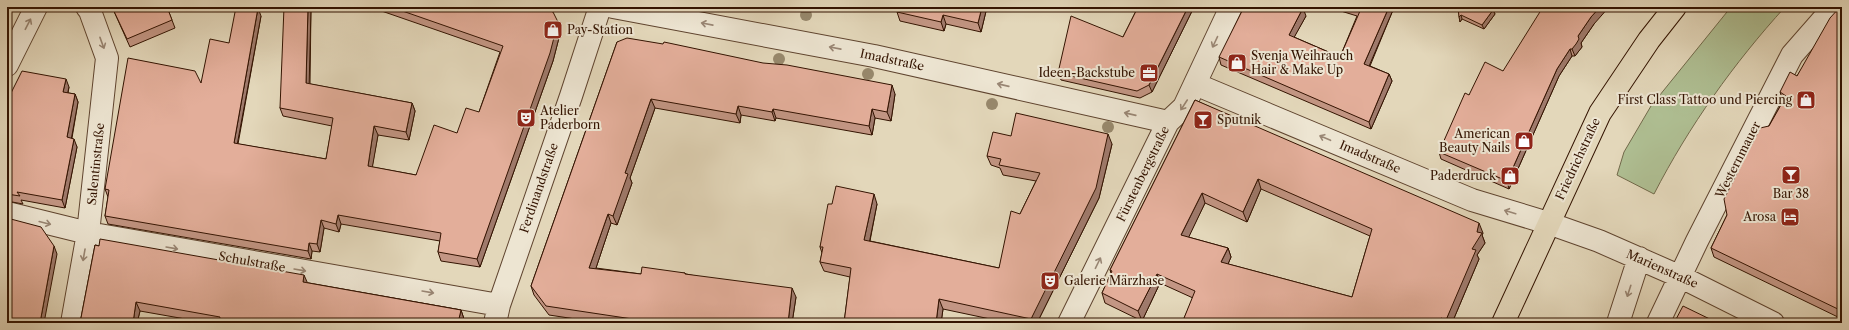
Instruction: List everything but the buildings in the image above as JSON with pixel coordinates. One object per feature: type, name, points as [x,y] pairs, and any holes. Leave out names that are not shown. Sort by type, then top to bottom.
[{"type":"main road","name":"Friedrichstraße","points":[[1502,323],[1600,113],[1645,46],[1675,7]]},
{"type":"street","points":[[7,65],[36,7]]},
{"type":"street","name":"Salentinstraße","points":[[72,323],[88,234],[107,58],[90,11],[87,7]]},
{"type":"street","name":"Ferdinandstraße","points":[[497,314],[600,7]]},
{"type":"street","name":"Imadstraße","points":[[613,7],[874,56],[1168,122]]},
{"type":"street","name":"Fürstenbergstraße","points":[[1069,323],[1168,122],[1184,107],[1231,7]]},
{"type":"street","name":"Westernmauer","points":[[1658,323],[1765,106],[1792,55],[1834,7]]},
{"type":"street","name":"Imadstraße","points":[[1195,84],[1472,200],[1548,223]]},
{"type":"street","name":"Schulstraße","points":[[7,213],[88,234],[497,314]]},
{"type":"street","name":"Marienstraße","points":[[1548,223],[1599,241],[1639,258],[1681,277],[1773,323]]},
{"type":"street","points":[[1618,323],[1639,258]]},
{"type":"green space","points":[[1731,7],[1785,7],[1730,73],[1697,120],[1654,194],[1617,175],[1624,152],[1651,106]]},
{"type":"place","name":"Pay-Station","points":[[553,30]]},
{"type":"place","name":"Svenja Weihrauch Hair & Make Up","points":[[1237,63]]},
{"type":"place","name":"Ideen-Backstube","points":[[1149,73]]},
{"type":"place","name":"First Class Tattoo und Piercing","points":[[1806,100]]},
{"type":"place","name":"Atelier Paderborn","points":[[526,118]]},
{"type":"place","name":"Sputnik","points":[[1203,120]]},
{"type":"place","name":"American Beauty Nails","points":[[1524,141]]},
{"type":"place","name":"Bar 38","points":[[1791,175]]},
{"type":"place","name":"Paderdruck","points":[[1510,176]]},
{"type":"place","name":"Arosa","points":[[1790,217]]},
{"type":"place","name":"Galerie Märzhase","points":[[1050,281]]}]
